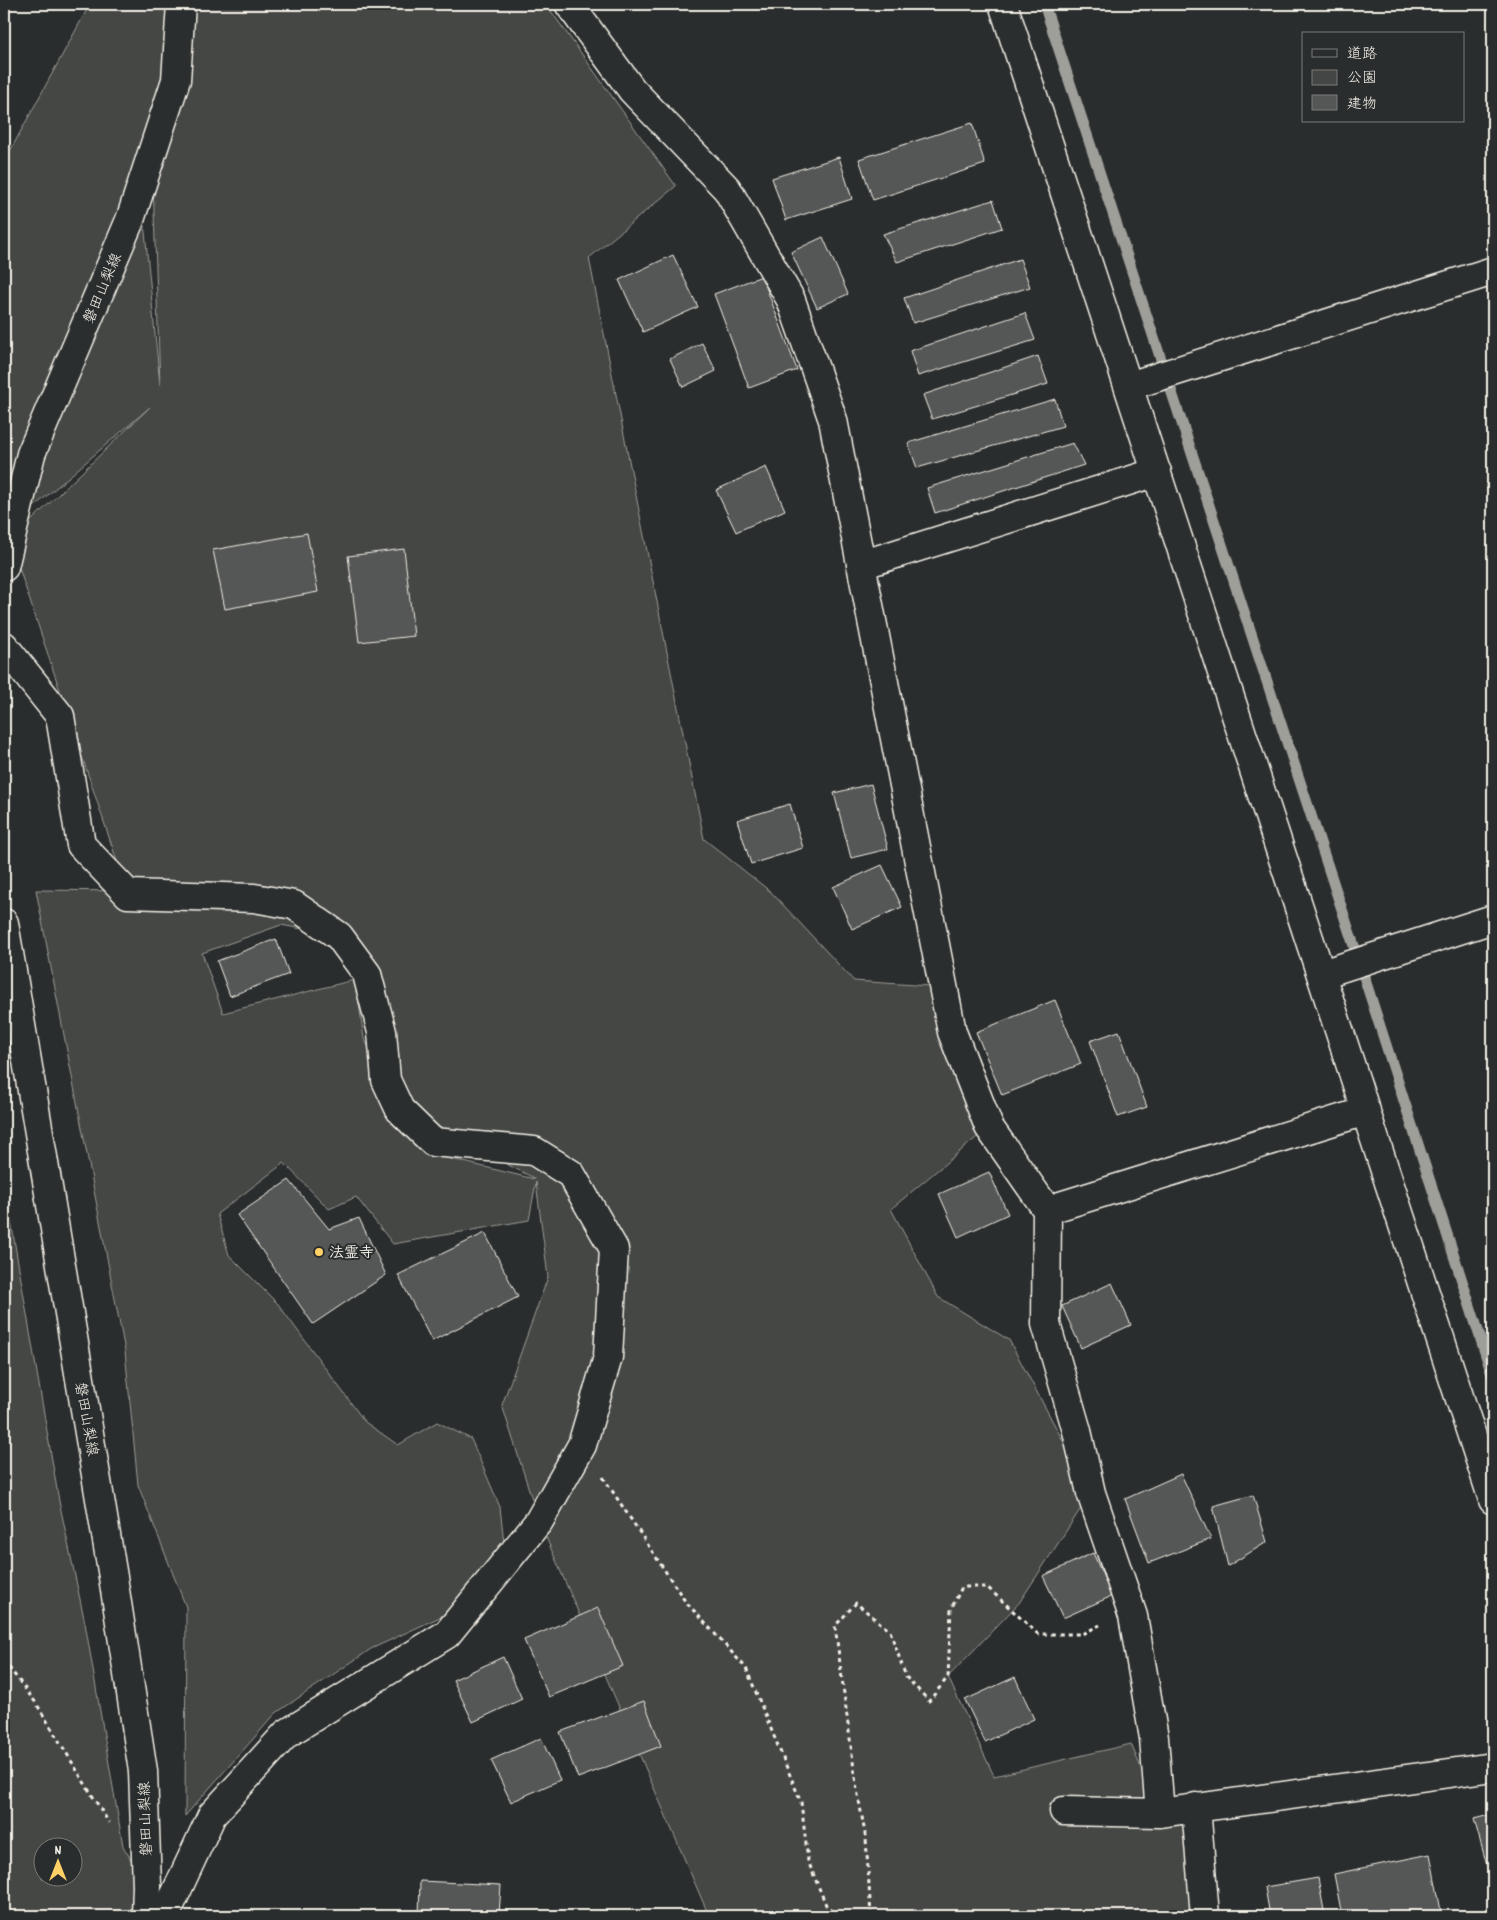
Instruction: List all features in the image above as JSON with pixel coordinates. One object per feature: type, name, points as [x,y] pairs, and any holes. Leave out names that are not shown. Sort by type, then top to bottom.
[{"type":"street","name":"磐田山梨線","points":[[4,567],[31,454],[130,220],[176,80],[181,4]]},
{"type":"street","points":[[569,4],[632,90],[727,189],[791,300],[833,420],[952,1032],[989,1127],[1047,1210],[1046,1324],[1077,1431],[1091,1492],[1133,1616],[1154,1738],[1160,1813]]},
{"type":"street","points":[[1004,4],[1493,1500]]},
{"type":"street","points":[[1129,386],[1493,270]]},
{"type":"street","points":[[861,565],[1157,472]]},
{"type":"street","points":[[4,646],[60,716],[81,844],[128,894],[254,898],[294,905],[339,936],[367,974],[382,1032],[386,1080],[400,1110],[433,1142],[534,1151],[571,1174],[614,1249],[608,1357],[582,1445],[538,1521],[447,1634],[286,1734],[212,1815],[165,1916]]},
{"type":"street","points":[[1322,974],[1493,919]]},
{"type":"street","name":"磐田山梨線","points":[[4,923],[113,1577],[143,1770],[147,1886],[146,1916]]},
{"type":"street","points":[[1047,1210],[1366,1111]]},
{"type":"street","points":[[1064,1811],[1160,1813],[1493,1767]]},
{"type":"street","points":[[1196,1808],[1205,1916]]},
{"type":"path","points":[[582,1445],[684,1601],[746,1668],[801,1802],[808,1861],[826,1905],[835,1916]]},
{"type":"path","points":[[870,1916],[866,1839],[856,1784],[835,1626],[856,1603],[884,1625],[890,1631],[906,1677],[930,1701],[948,1677],[951,1609],[962,1587],[987,1587],[1038,1634],[1082,1634],[1111,1620],[1133,1616]]},
{"type":"path","points":[[4,1661],[36,1702],[113,1830]]},
{"type":"green space","points":[[90,4],[546,4],[676,186],[589,258],[704,839],[771,892],[854,981],[930,986],[989,1127],[891,1209],[938,1297],[1009,1340],[1091,1493],[1019,1603],[948,1677],[994,1776],[1131,1744],[1160,1813],[1198,1824],[1205,1916],[709,1916],[539,1521],[502,1405],[548,1277],[536,1182],[529,1220],[393,1244],[356,1197],[329,1209],[284,1163],[217,1214],[229,1255],[278,1304],[365,1422],[398,1445],[437,1422],[471,1439],[500,1507],[506,1561],[442,1616],[371,1649],[276,1713],[185,1816],[186,1607],[138,1485],[125,1351],[36,890],[127,891],[10,541],[150,407],[14,524],[26,472],[4,483],[4,162]],"holes":[[[152,154],[160,385],[141,191],[100,329],[37,449]],[[281,925],[339,936],[354,980],[223,1013],[202,953]],[[356,984],[397,1104],[364,1038]],[[402,1111],[534,1179],[439,1156]]]},
{"type":"green space","points":[[4,1181],[59,1501],[85,1623],[123,1846],[133,1863],[137,1916],[4,1916]]},
{"type":"building","points":[[972,123],[985,164],[873,200],[859,159]]},
{"type":"building","points":[[839,157],[852,199],[786,220],[772,178]]},
{"type":"building","points":[[993,200],[1002,228],[897,262],[883,234]]},
{"type":"building","points":[[823,237],[848,294],[817,308],[791,252]]},
{"type":"building","points":[[673,255],[698,307],[643,332],[619,280]]},
{"type":"building","points":[[1020,259],[1030,287],[913,323],[904,298]]},
{"type":"building","points":[[762,276],[797,370],[749,388],[714,294]]},
{"type":"building","points":[[1025,313],[1035,340],[918,376],[910,351]]},
{"type":"building","points":[[702,343],[716,371],[683,387],[670,359]]},
{"type":"building","points":[[1038,356],[1048,384],[932,419],[923,395]]},
{"type":"building","points":[[1055,399],[1063,426],[917,468],[908,443]]},
{"type":"building","points":[[1073,443],[1084,465],[935,513],[927,488]]},
{"type":"building","points":[[766,467],[785,510],[736,532],[716,490]]},
{"type":"building","points":[[307,533],[318,592],[225,609],[213,550]]},
{"type":"building","points":[[404,549],[414,636],[359,642],[348,556]]},
{"type":"building","points":[[871,784],[888,849],[851,858],[834,793]]},
{"type":"building","points":[[790,804],[803,848],[751,864],[737,820]]},
{"type":"building","points":[[882,865],[902,907],[852,929],[833,887]]},
{"type":"building","points":[[276,939],[289,974],[230,996],[217,961]]},
{"type":"building","points":[[1055,1000],[1081,1064],[1002,1095],[976,1032]]},
{"type":"building","points":[[1119,1031],[1147,1107],[1118,1117],[1090,1041]]},
{"type":"building","points":[[989,1172],[1008,1214],[958,1237],[939,1194]]},
{"type":"building","name":"法霊寺","points":[[289,1180],[329,1229],[359,1218],[386,1275],[313,1324],[237,1215]]},
{"type":"building","points":[[485,1233],[518,1297],[432,1341],[398,1275]]},
{"type":"building","points":[[1112,1283],[1131,1325],[1081,1348],[1062,1306]]},
{"type":"building","points":[[1181,1474],[1211,1539],[1149,1563],[1125,1499]]},
{"type":"building","points":[[1253,1495],[1267,1542],[1228,1566],[1213,1506]]},
{"type":"building","points":[[1093,1553],[1112,1596],[1063,1618],[1043,1576]]},
{"type":"building","points":[[598,1608],[623,1666],[549,1697],[524,1640]]},
{"type":"building","points":[[503,1657],[522,1699],[473,1722],[453,1680]]},
{"type":"building","points":[[1015,1677],[1034,1719],[985,1742],[965,1700]]},
{"type":"building","points":[[644,1701],[661,1746],[578,1778],[560,1732]]},
{"type":"building","points":[[541,1738],[560,1780],[511,1802],[491,1760]]},
{"type":"building","points":[[1493,1814],[1493,1887],[1474,1819]]},
{"type":"building","points":[[1430,1854],[1442,1916],[1342,1916],[1334,1874]]},
{"type":"building","points":[[1318,1878],[1325,1916],[1270,1916],[1265,1887]]},
{"type":"building","points":[[420,1881],[501,1885],[499,1916],[419,1916]]},
{"type":"waterway","points":[[1044,4],[1359,961],[1493,1377]]},
{"type":"place","name":"法霊寺","points":[[319,1252]]}]
